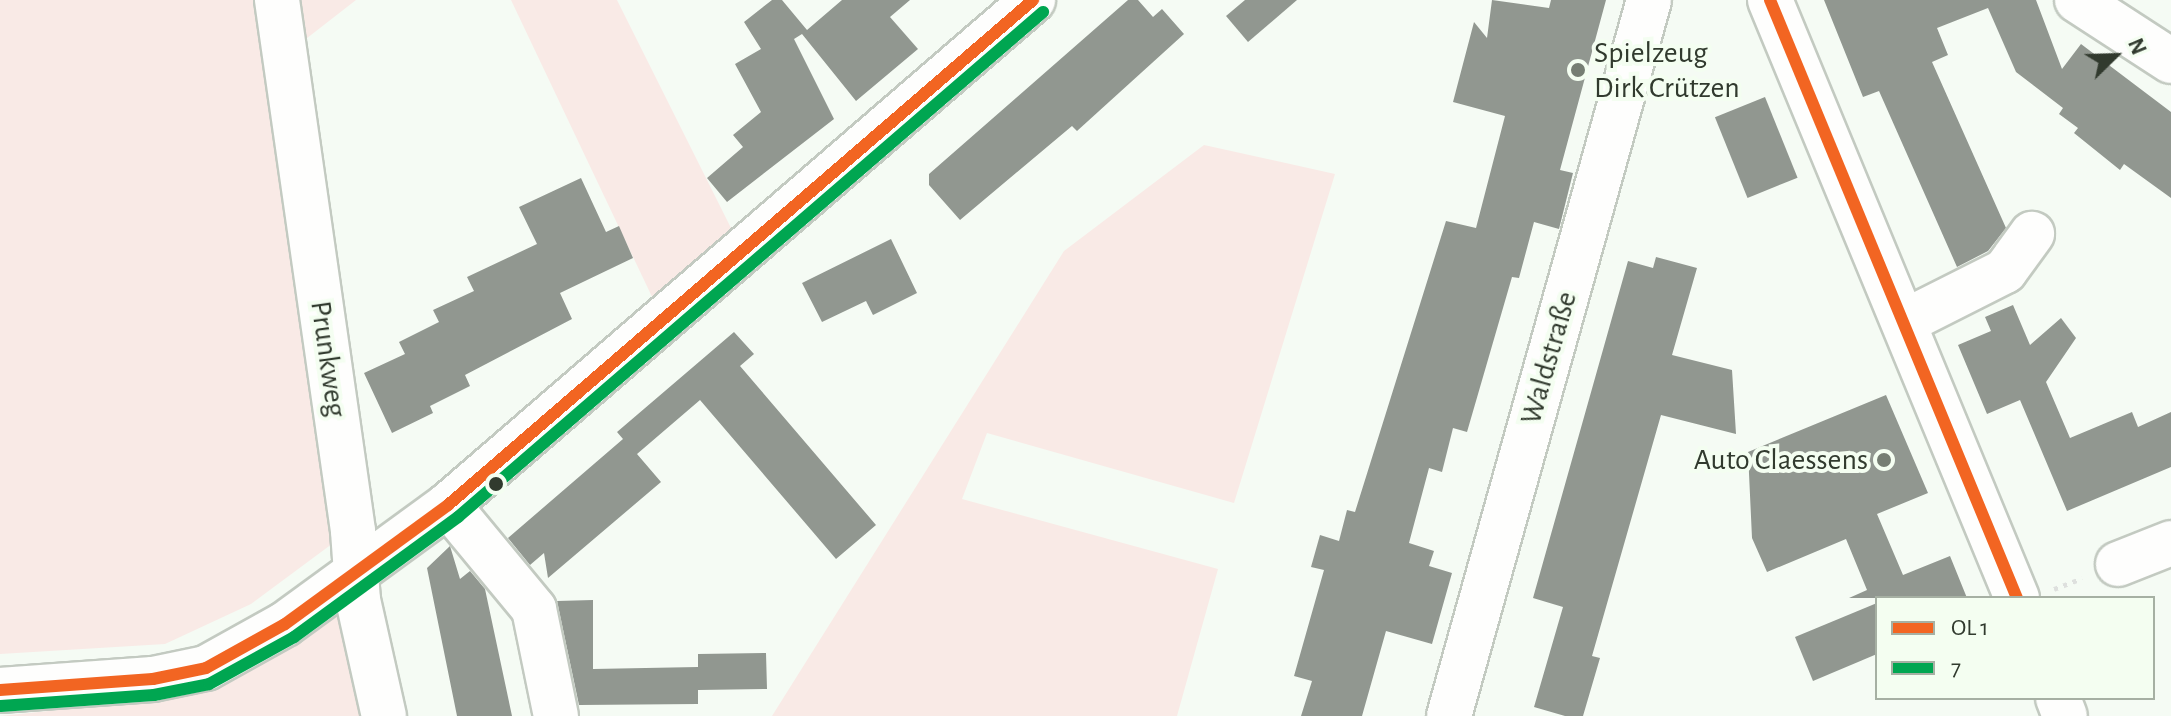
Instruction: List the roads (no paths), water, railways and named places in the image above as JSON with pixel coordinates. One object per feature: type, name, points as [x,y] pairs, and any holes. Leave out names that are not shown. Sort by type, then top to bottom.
[{"type":"street","name":"Prunkweg","points":[[277,0],[356,576],[384,716]]},
{"type":"street","points":[[0,690],[153,679],[206,668],[254,644],[356,576],[448,505],[1033,0]]},
{"type":"street","name":"Waldstraße","points":[[1449,716],[1649,0]]},
{"type":"street","points":[[1770,0],[1904,322],[2030,596]]},
{"type":"street","points":[[2077,0],[2171,61]]},
{"type":"street","points":[[1904,322],[2005,271],[2032,234]]},
{"type":"street","points":[[448,505],[534,609],[556,716]]},
{"type":"street","points":[[2118,564],[2171,543]]},
{"type":"place","name":"Spielzeug Dirk Crützen","points":[[1578,70]]},
{"type":"place","name":"Auto Claessens","points":[[1884,460]]}]
